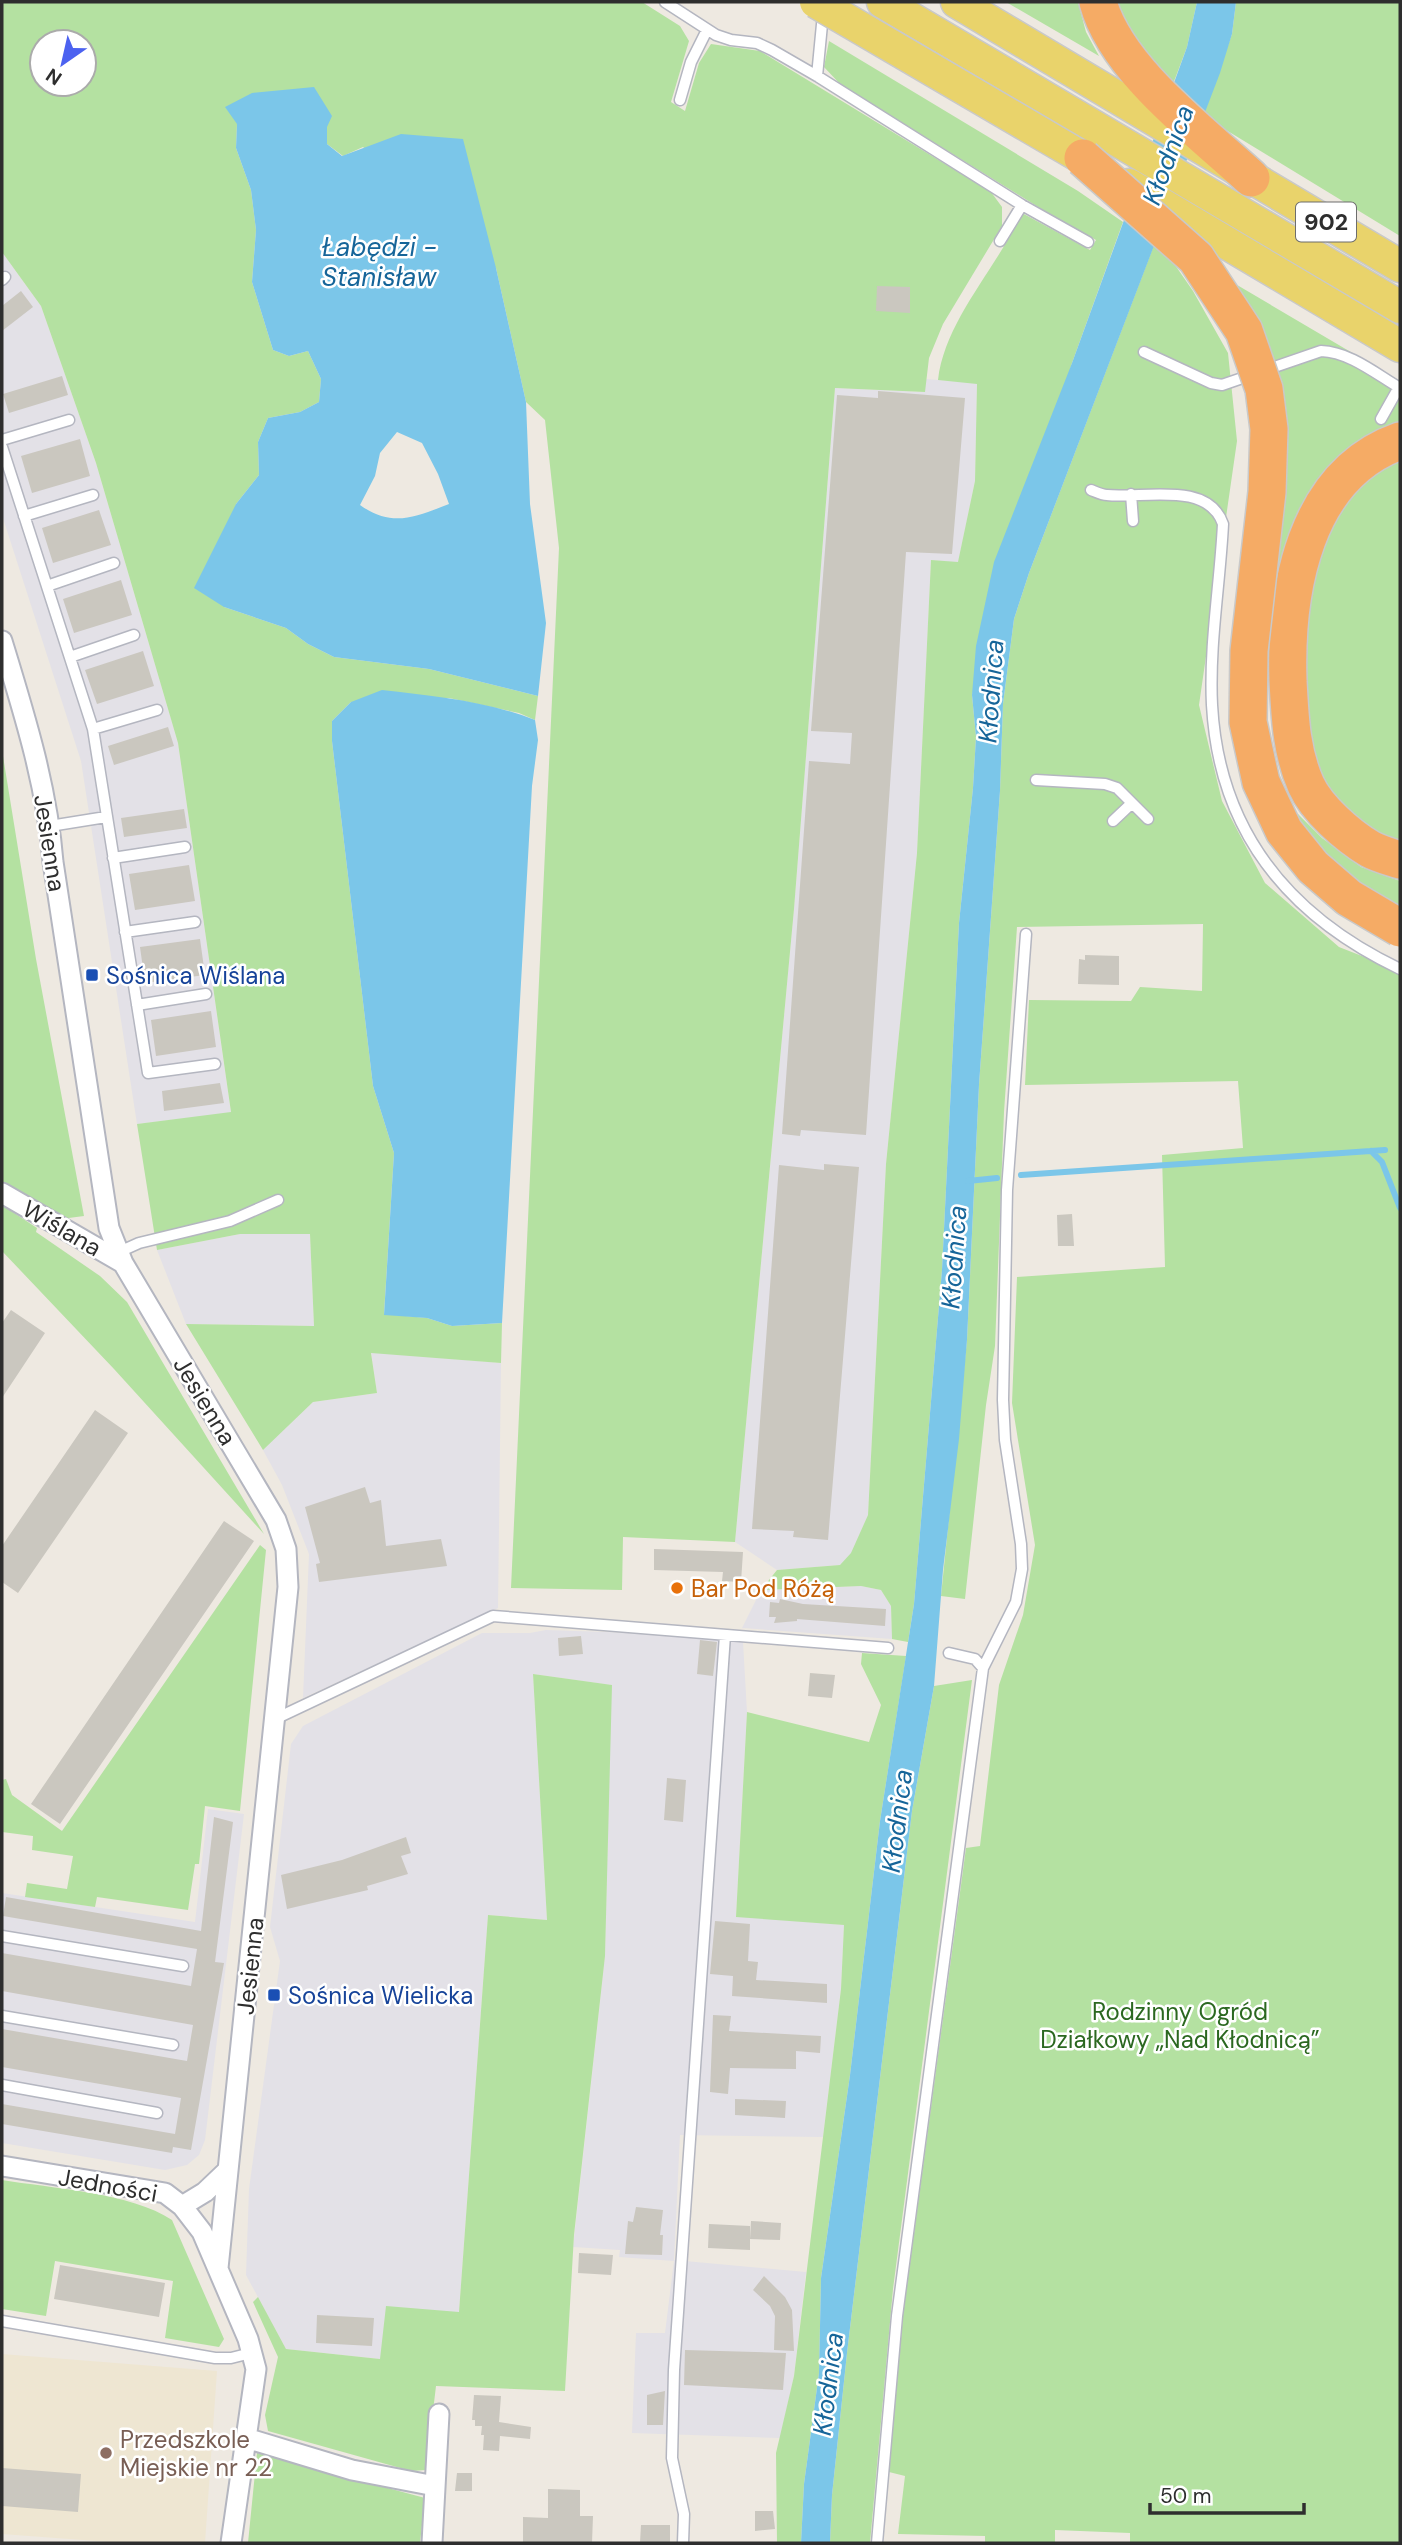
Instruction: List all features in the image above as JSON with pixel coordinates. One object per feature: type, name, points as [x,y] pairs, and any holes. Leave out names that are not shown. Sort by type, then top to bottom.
[{"type":"highway","points":[[1098,2],[1119,45],[1152,88],[1251,178]]},
{"type":"highway","points":[[1083,158],[1196,258],[1244,331],[1264,388],[1269,429],[1267,492],[1249,651],[1248,722],[1261,782],[1284,831],[1313,867],[1349,898],[1400,928]]},
{"type":"highway","points":[[1390,430],[1333,488],[1317,516],[1301,557],[1289,619],[1288,670],[1290,734],[1307,786],[1335,822],[1371,849],[1400,860]]},
{"type":"main road","points":[[816,2],[1400,345]]},
{"type":"main road","name":"902","points":[[883,2],[1400,307]]},
{"type":"main road","name":"902","points":[[957,2],[1400,266]]},
{"type":"street","name":"Jesienna","points":[[2,641],[31,740],[50,826],[53,862],[109,1228],[121,1257],[276,1520],[286,1549],[288,1587],[218,2268]]},
{"type":"street","name":"Wiślana","points":[[2,1193],[121,1257]]},
{"type":"street","name":"Jedności","points":[[2,2166],[165,2193],[181,2206],[202,2232],[248,2339],[256,2369],[231,2543]]},
{"type":"street","points":[[181,2206],[205,2192],[226,2172]]},
{"type":"street","points":[[432,2543],[439,2414]]},
{"type":"street","points":[[246,2438],[352,2470],[435,2486]]},
{"type":"lane","points":[[666,2],[707,30],[731,40],[757,43],[817,76],[1022,205],[1088,242]]},
{"type":"lane","points":[[817,76],[825,2]]},
{"type":"lane","points":[[680,100],[691,62],[707,30]]},
{"type":"lane","points":[[1000,241],[1022,205]]},
{"type":"lane","points":[[1144,352],[1210,383],[1222,385],[1321,351],[1333,352],[1351,359],[1399,388],[1390,430]]},
{"type":"lane","points":[[2,440],[69,420]]},
{"type":"lane","points":[[2,447],[93,729],[148,1073],[215,1064]]},
{"type":"lane","points":[[1091,491],[1107,495],[1177,495],[1200,501],[1220,514],[1223,524],[1213,653],[1212,705],[1219,756],[1233,804],[1255,849],[1287,892],[1331,929],[1368,953],[1400,969]]},
{"type":"lane","points":[[1131,494],[1133,521]]},
{"type":"lane","points":[[24,516],[93,495]]},
{"type":"lane","points":[[47,586],[114,564]]},
{"type":"lane","points":[[70,657],[134,635]]},
{"type":"lane","points":[[93,729],[157,710]]},
{"type":"lane","points":[[1036,780],[1105,784],[1117,788],[1149,819]]},
{"type":"lane","points":[[1113,821],[1132,803]]},
{"type":"lane","points":[[50,826],[106,817]]},
{"type":"lane","points":[[113,858],[185,847]]},
{"type":"lane","points":[[125,932],[195,922]]},
{"type":"lane","points":[[877,2543],[897,2316],[983,1668],[1016,1602],[1022,1569],[1003,1400],[1007,1190],[1026,934]]},
{"type":"lane","points":[[137,1005],[206,994]]},
{"type":"lane","points":[[121,1257],[139,1243],[230,1221],[278,1200]]},
{"type":"lane","points":[[275,1719],[493,1616],[888,1648]]},
{"type":"lane","points":[[683,2543],[684,2514],[673,2458],[674,2370],[725,1634]]},
{"type":"lane","points":[[949,1653],[975,1659],[983,1668]]},
{"type":"lane","points":[[2,1936],[183,1966]]},
{"type":"lane","points":[[2,2016],[173,2045]]},
{"type":"lane","points":[[2,2085],[157,2113]]},
{"type":"lane","points":[[2,2321],[215,2358],[231,2358],[251,2353]]},
{"type":"shaded area","points":[[2,252],[41,306],[96,463],[178,743],[231,1113],[137,1124],[81,761],[2,515]]},
{"type":"shaded area","points":[[926,379],[977,383],[975,481],[958,563],[931,560],[917,853],[886,1164],[868,1515],[851,1554],[840,1565],[777,1570],[735,1542],[794,909],[835,388],[924,392]]},
{"type":"shaded area","points":[[310,1233],[314,1326],[186,1324],[157,1250],[240,1234]]},
{"type":"shaded area","points":[[371,1352],[501,1363],[498,1608],[303,1698],[309,1554],[282,1485],[263,1450],[313,1402],[377,1393]]},
{"type":"shaded area","points":[[861,1586],[881,1590],[891,1606],[892,1639],[742,1628],[761,1590]]},
{"type":"shaded area","points":[[546,1630],[667,1634],[743,1642],[747,1712],[736,1916],[844,1925],[841,1989],[823,2137],[680,2135],[674,2260],[806,2272],[794,2376],[780,2438],[632,2433],[636,2333],[665,2333],[674,2261],[619,2257],[620,2250],[573,2247],[605,1956],[611,1685],[533,1674],[547,1920],[488,1915],[459,2312],[380,2359],[286,2349],[246,2275],[249,2189],[280,1961],[270,1927],[291,1744],[303,1726],[482,1633],[530,1633]]},
{"type":"shaded area","points":[[208,1809],[244,1814],[205,2140],[199,2155],[187,2165],[165,2170],[2,2143],[2,1893],[195,1922]]},
{"type":"shaded area","name":"Przedszkole Miejskie nr 22","points":[[2,2354],[217,2371],[205,2543],[123,2543],[2,2534]]},
{"type":"green space","points":[[2,2],[642,2],[680,26],[689,41],[671,102],[685,111],[699,63],[711,44],[760,51],[991,192],[1002,207],[1002,226],[943,324],[929,358],[925,392],[835,388],[794,909],[735,1542],[623,1537],[622,1590],[511,1588],[559,548],[545,420],[526,402],[496,268],[363,147],[343,156],[327,144],[327,127],[237,124],[236,148],[251,190],[256,230],[252,282],[273,350],[289,356],[308,351],[321,379],[319,402],[300,412],[268,418],[258,442],[259,475],[236,504],[224,607],[286,628],[308,644],[334,657],[429,669],[538,696],[535,720],[519,713],[449,698],[351,702],[332,721],[332,741],[373,1086],[394,1153],[384,1314],[427,1318],[452,1326],[502,1323],[501,1363],[371,1353],[377,1393],[313,1402],[263,1450],[186,1324],[314,1326],[310,1234],[240,1234],[157,1250],[137,1124],[231,1112],[178,743],[96,463],[41,306],[2,252]]},
{"type":"green space","points":[[1006,2],[1078,2],[1086,32],[1099,56]]},
{"type":"green space","points":[[1109,2],[1197,2],[1187,47],[1170,92]]},
{"type":"green space","points":[[1236,2],[1400,2],[1400,236],[1203,116],[1232,34]]},
{"type":"green space","points":[[829,41],[1078,191],[1123,222],[1072,363],[972,695],[976,737],[959,923],[942,1270],[914,1604],[908,1642],[892,1639],[891,1606],[881,1590],[861,1586],[761,1590],[777,1570],[840,1565],[851,1553],[868,1515],[886,1164],[917,853],[931,560],[958,562],[975,481],[977,384],[938,380],[943,358],[961,315],[1012,234],[1022,213],[1090,250],[1096,240],[841,85],[824,67]]},
{"type":"green space","name":"Rodzinny Ogród Działkowy „Nad Kłodnicą”","points":[[1154,245],[1175,265],[1193,291],[1228,353],[1237,441],[1199,705],[1222,801],[1265,883],[1339,947],[1400,971],[1400,2543],[1130,2543],[1130,2533],[1055,2530],[1055,2543],[985,2543],[985,2536],[898,2534],[905,2476],[889,2472],[903,2315],[966,1848],[980,1846],[999,1685],[1023,1615],[1035,1545],[1012,1403],[1017,1277],[1165,1267],[1162,1155],[1243,1148],[1238,1081],[1025,1085],[1029,1000],[1131,1001],[1140,987],[1202,991],[1203,924],[1017,927],[1004,1112],[995,1346],[965,1599],[941,1596],[967,1340],[979,1085],[1000,791],[1003,704],[1014,619]]},
{"type":"green space","points":[[1232,282],[1400,381],[1400,428],[1340,462],[1310,495],[1287,540],[1274,592],[1281,427]]},
{"type":"green space","points":[[1400,460],[1400,850],[1331,804],[1297,701],[1314,555],[1350,492],[1373,474]]},
{"type":"green space","points":[[2,750],[36,959],[84,1216],[61,1219],[2,1181]]},
{"type":"green space","points":[[1298,814],[1322,838],[1361,867],[1400,881],[1400,915],[1357,887],[1293,820]]},
{"type":"green space","points":[[2,1205],[100,1276],[127,1302],[264,1534],[2,1251]]},
{"type":"green space","points":[[260,1545],[266,1550],[240,1811],[205,1806],[199,1864],[195,1864],[188,1910],[97,1897],[95,1907],[25,1897],[27,1883],[67,1889],[73,1856],[32,1850],[33,1836],[2,1832],[2,1780],[6,1779],[12,1795],[62,1831]]},
{"type":"green space","points":[[862,1653],[906,1656],[880,1821],[850,2075],[821,2278],[819,2373],[804,2484],[801,2543],[777,2543],[776,2453],[794,2376],[841,1989],[844,1925],[736,1917],[747,1712],[869,1742],[881,1705],[861,1664]]},
{"type":"green space","points":[[533,1674],[612,1685],[605,1956],[574,2235],[565,2391],[436,2386],[426,2470],[411,2471],[268,2431],[265,2415],[278,2357],[253,2302],[258,2297],[286,2349],[380,2359],[386,2306],[459,2312],[488,1915],[547,1920]]},
{"type":"green space","points":[[972,1680],[893,2289],[870,2543],[830,2543],[832,2495],[847,2353],[912,1811],[934,1686]]},
{"type":"green space","points":[[2,2180],[135,2203],[172,2220],[224,2339],[219,2347],[165,2338],[173,2281],[55,2261],[46,2316],[2,2309]]},
{"type":"green space","points":[[257,2453],[425,2498],[420,2543],[248,2543]]},
{"type":"water","name":"Kłodnica","points":[[1197,2],[1236,2],[1232,34],[1220,73],[1029,573],[1014,619],[1003,704],[1000,791],[979,1085],[967,1340],[934,1686],[912,1811],[847,2353],[832,2495],[830,2543],[801,2543],[804,2484],[819,2373],[821,2278],[850,2075],[880,1821],[914,1604],[942,1270],[959,923],[976,737],[972,695],[976,646],[994,562],[1072,363],[1187,47]]},
{"type":"water","name":"Łabędzi - Stanisław","points":[[314,87],[332,116],[327,127],[327,144],[342,156],[401,134],[463,139],[526,402],[530,504],[546,623],[538,696],[429,669],[334,657],[308,644],[286,628],[224,607],[194,588],[236,504],[259,475],[258,442],[268,418],[300,412],[319,402],[321,379],[308,351],[289,356],[273,350],[252,282],[256,230],[251,190],[236,148],[237,124],[225,107],[252,93]],"holes":[[[397,432],[422,443],[449,504],[404,518],[383,516],[360,505],[375,476],[380,453]]]},
{"type":"water","points":[[382,690],[479,704],[535,720],[538,740],[532,786],[502,1323],[452,1326],[427,1318],[384,1315],[394,1153],[373,1086],[332,741],[332,721],[351,702]]},
{"type":"building","points":[[877,286],[910,287],[910,313],[876,311]]},
{"type":"building","points":[[21,291],[33,307],[2,331],[2,306]]},
{"type":"building","points":[[62,376],[68,395],[9,413],[3,394]]},
{"type":"building","points":[[878,391],[965,398],[952,554],[906,552],[866,1135],[801,1130],[800,1136],[782,1134],[809,761],[850,764],[852,733],[811,731],[837,395],[878,398]]},
{"type":"building","points":[[80,439],[90,476],[32,493],[21,456]]},
{"type":"building","points":[[99,510],[111,545],[53,563],[42,528]]},
{"type":"building","points":[[121,580],[132,615],[74,633],[63,599]]},
{"type":"building","points":[[143,651],[154,686],[97,704],[85,670]]},
{"type":"building","points":[[168,727],[174,746],[114,765],[108,746]]},
{"type":"building","points":[[184,809],[187,828],[124,837],[121,818]]},
{"type":"building","points":[[189,865],[195,901],[135,910],[129,874]]},
{"type":"building","points":[[200,939],[205,975],[145,983],[140,947]]},
{"type":"building","points":[[1085,955],[1119,956],[1119,985],[1078,984],[1079,959],[1085,960]]},
{"type":"building","points":[[211,1011],[216,1047],[156,1056],[151,1020]]},
{"type":"building","points":[[220,1083],[224,1103],[164,1111],[162,1091]]},
{"type":"building","points":[[824,1164],[859,1167],[828,1540],[793,1537],[794,1531],[752,1529],[779,1165],[824,1170]]},
{"type":"building","points":[[1072,1214],[1074,1246],[1058,1246],[1057,1215]]},
{"type":"building","points":[[11,1310],[45,1333],[2,1398],[2,1323]]},
{"type":"building","points":[[95,1410],[128,1433],[18,1593],[2,1582],[2,1546]]},
{"type":"building","points":[[365,1487],[370,1503],[381,1500],[386,1546],[441,1539],[447,1566],[319,1582],[316,1564],[320,1563],[305,1507]]},
{"type":"building","points":[[224,1521],[254,1541],[60,1824],[31,1804]]},
{"type":"building","points":[[654,1549],[743,1552],[741,1582],[722,1581],[723,1572],[654,1570]]},
{"type":"building","points":[[780,1599],[803,1604],[886,1609],[885,1626],[797,1619],[774,1623],[776,1617],[769,1617],[770,1602],[779,1603]]},
{"type":"building","points":[[581,1636],[583,1654],[559,1656],[558,1638]]},
{"type":"building","points":[[700,1640],[717,1642],[713,1676],[697,1674]]},
{"type":"building","points":[[810,1673],[835,1675],[832,1698],[808,1696]]},
{"type":"building","points":[[667,1778],[686,1780],[683,1822],[664,1820]]},
{"type":"building","points":[[214,1817],[233,1822],[215,1962],[224,1963],[191,2150],[173,2147],[172,2153],[2,2124],[2,2104],[175,2134],[181,2098],[2,2067],[2,2029],[187,2061],[193,2025],[2,1991],[2,1953],[191,1986],[197,1949],[3,1916],[6,1897],[201,1931]]},
{"type":"building","points":[[406,1837],[411,1853],[401,1856],[408,1874],[367,1886],[368,1890],[287,1909],[281,1875],[342,1860]]},
{"type":"building","points":[[715,1921],[750,1924],[748,1961],[758,1962],[756,1980],[827,1984],[827,2003],[732,1996],[733,1976],[710,1974]]},
{"type":"building","points":[[713,2015],[731,2016],[729,2031],[821,2036],[820,2053],[796,2051],[796,2069],[730,2068],[728,2094],[710,2092]]},
{"type":"building","points":[[735,2099],[786,2101],[785,2118],[735,2115]]},
{"type":"building","points":[[636,2207],[663,2210],[660,2235],[663,2235],[662,2255],[625,2254],[628,2221],[633,2222]]},
{"type":"building","points":[[751,2221],[781,2223],[780,2240],[750,2239]]},
{"type":"building","points":[[709,2224],[750,2226],[750,2250],[708,2248]]},
{"type":"building","points":[[579,2253],[613,2255],[611,2275],[578,2273]]},
{"type":"building","points":[[60,2265],[165,2283],[159,2317],[54,2299]]},
{"type":"building","points":[[764,2276],[785,2297],[792,2310],[794,2351],[774,2350],[775,2316],[770,2306],[753,2290]]},
{"type":"building","points":[[317,2315],[374,2318],[372,2346],[316,2343]]},
{"type":"building","points":[[685,2350],[786,2353],[783,2390],[684,2385]]},
{"type":"building","points":[[665,2391],[663,2425],[647,2425],[647,2395]]},
{"type":"building","points":[[474,2395],[501,2396],[499,2422],[531,2427],[530,2439],[500,2436],[499,2451],[483,2450],[482,2426],[475,2426],[475,2420],[472,2420]]},
{"type":"building","points":[[2,2468],[81,2474],[78,2512],[2,2506]]},
{"type":"building","points":[[457,2473],[472,2473],[472,2491],[455,2491]]},
{"type":"building","points":[[548,2489],[580,2490],[580,2516],[593,2516],[592,2543],[523,2543],[523,2517],[548,2518]]},
{"type":"building","points":[[755,2511],[773,2511],[775,2529],[755,2531]]},
{"type":"building","points":[[641,2525],[670,2525],[670,2543],[640,2543]]},
{"type":"waterway","points":[[1021,1175],[1385,1150]]},
{"type":"waterway","points":[[1371,1151],[1382,1162],[1400,1208]]},
{"type":"waterway","points":[[968,1181],[997,1178]]},
{"type":"place","name":"Sośnica Wiślana","points":[[92,975]]},
{"type":"place","name":"Bar Pod Różą","points":[[677,1588]]},
{"type":"place","name":"Sośnica Wielicka","points":[[274,1995]]},
{"type":"place","name":"Przedszkole Miejskie nr 22","points":[[106,2453]]}]
